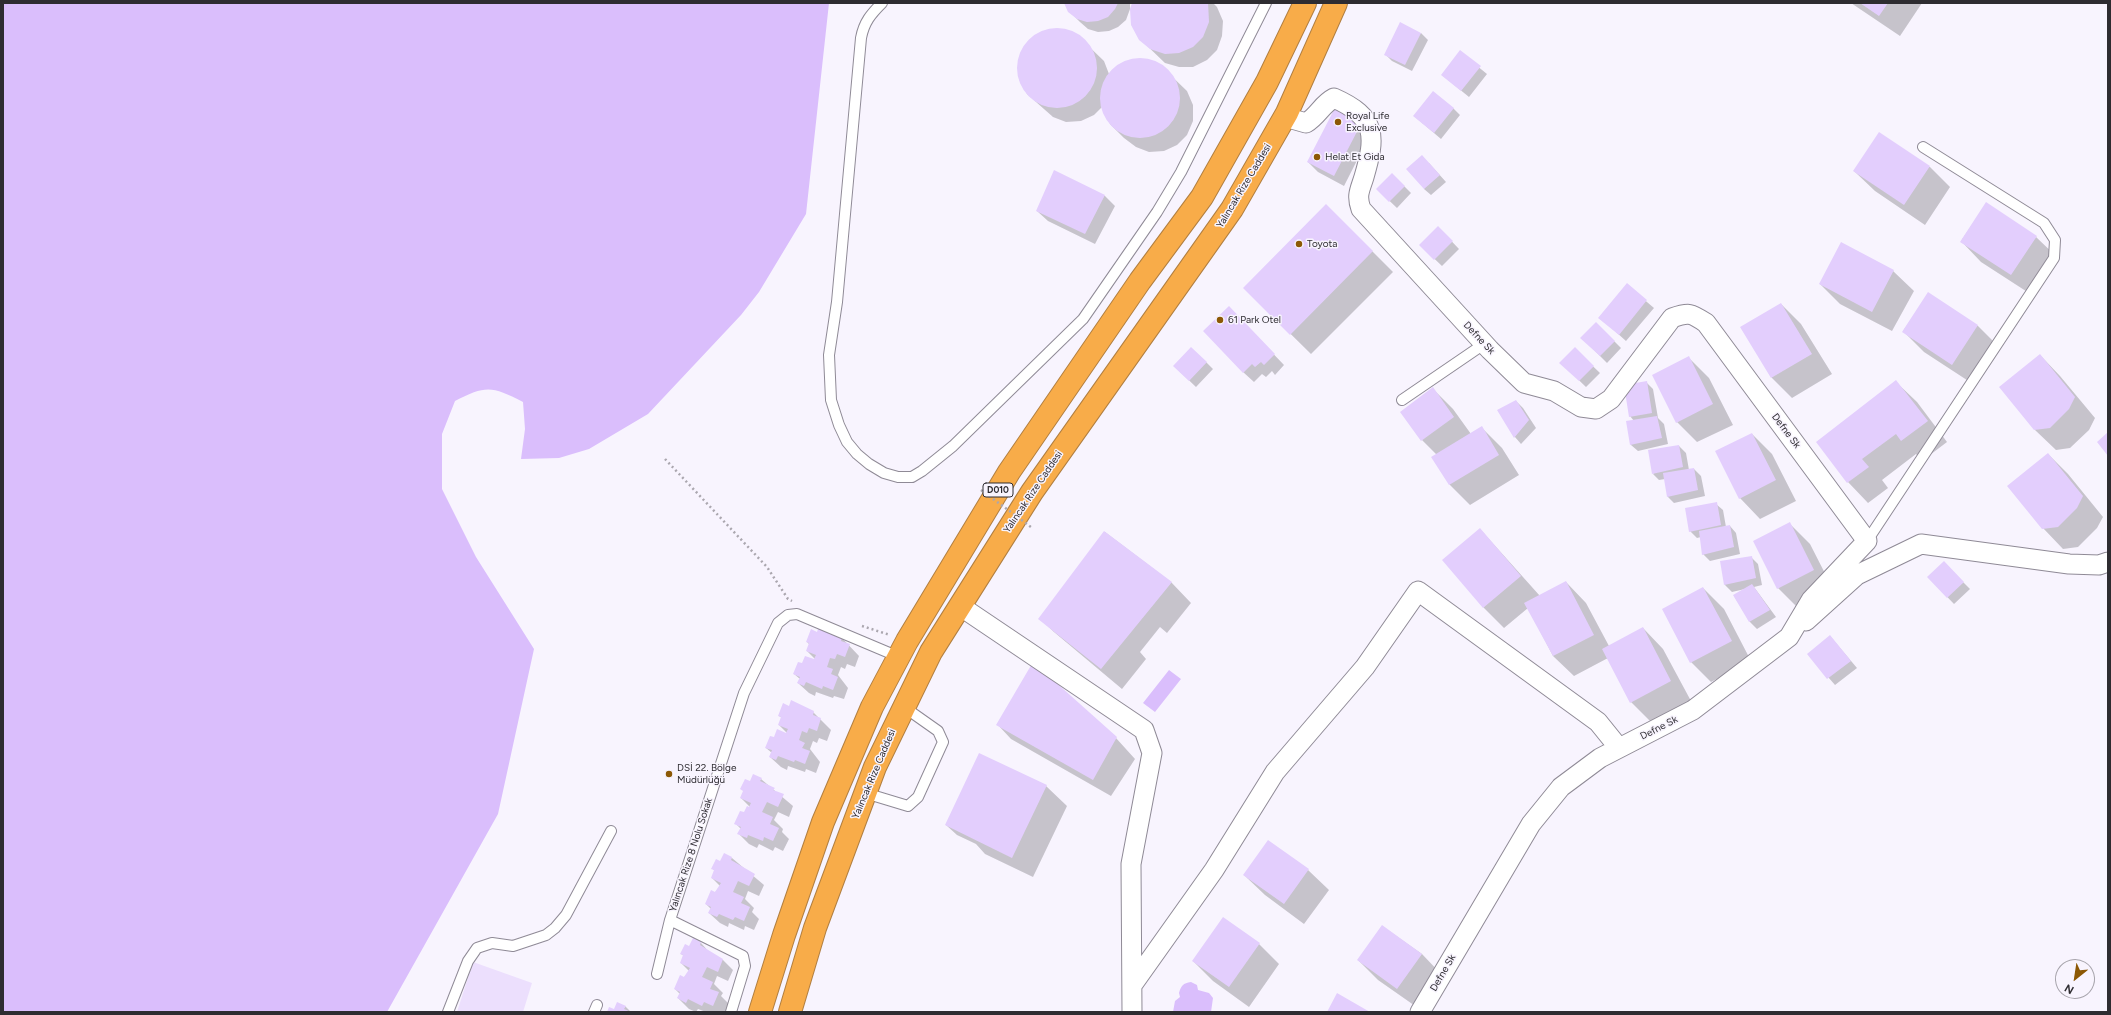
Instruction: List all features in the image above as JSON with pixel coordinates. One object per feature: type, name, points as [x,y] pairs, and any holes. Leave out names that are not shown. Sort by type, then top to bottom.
[{"type":"highway","name":"D010","points":[[760,1012],[784,935],[823,822],[872,707],[899,657],[1009,472],[1140,281],[1202,196],[1267,82],[1305,3]]},
{"type":"highway","name":"Yalıncak Rize Caddesi","points":[[790,1012],[815,928],[875,767],[931,652],[1032,492],[1232,209],[1285,117],[1316,51],[1336,3]]},
{"type":"street","name":"Defne Sk","points":[[1285,117],[1306,123],[1316,117],[1326,102],[1334,98],[1348,104],[1362,115],[1372,132],[1372,151],[1357,198],[1361,209],[1484,344],[1524,383],[1554,391],[1581,407],[1596,408],[1611,399],[1672,318],[1686,313],[1692,314],[1706,323],[1867,541],[1811,600],[1789,637],[1693,710],[1600,758],[1561,787],[1531,824],[1420,1012]]},
{"type":"street","points":[[1789,637],[1857,575],[1921,544],[2069,564],[2099,565],[2108,562]]},
{"type":"street","points":[[1133,984],[1214,870],[1276,772],[1365,666],[1418,591],[1598,722],[1619,748]]},
{"type":"street","points":[[960,606],[1144,730],[1152,754],[1131,864],[1132,1012]]},
{"type":"lane","points":[[882,3],[870,14],[864,25],[861,38],[837,302],[828,355],[829,374],[831,400],[839,425],[847,442],[869,464],[884,473],[898,477],[912,477],[953,446],[1083,319],[1157,212],[1181,172],[1266,3]]},
{"type":"lane","points":[[1867,541],[2054,258],[2055,240],[2044,223],[1923,146]]},
{"type":"lane","points":[[1402,400],[1484,344]]},
{"type":"lane","name":"Yalıncak Rize 8 Nolu Sokak","points":[[657,974],[670,920],[744,692],[778,623],[788,615],[797,614],[899,657]]},
{"type":"lane","points":[[865,793],[908,806],[918,797],[943,742],[938,731],[904,707]]},
{"type":"lane","points":[[448,1012],[468,961],[476,948],[492,943],[513,946],[527,943],[546,935],[558,924],[566,915],[611,831]]},
{"type":"lane","name":"Yalıncak Rize 8 Nolu Sokak","points":[[670,920],[743,956],[746,966],[731,1012]]},
{"type":"path","points":[[665,459],[767,566],[788,599],[798,604]]},
{"type":"path","points":[[981,490],[1031,527]]},
{"type":"path","points":[[856,624],[886,633]]},
{"type":"shaded area","points":[[3,3],[829,3],[806,214],[759,292],[741,315],[648,414],[589,449],[559,458],[521,459],[525,429],[523,402],[496,390],[482,390],[474,392],[455,401],[442,434],[442,489],[476,557],[534,649],[498,814],[387,1012],[3,1012]]},
{"type":"shaded area","points":[[1169,670],[1181,679],[1155,712],[1143,703]]},
{"type":"shaded area","points":[[473,962],[532,983],[523,1012],[457,1012]]},
{"type":"shaded area","points":[[1191,982],[1197,985],[1198,990],[1209,993],[1213,998],[1211,1012],[1173,1012],[1175,1001],[1180,997],[1179,993],[1182,987],[1184,984]]},
{"type":"building","points":[[1064,3],[1118,3],[1108,17],[1098,21],[1087,22],[1077,19],[1068,12]]},
{"type":"building","points":[[1132,3],[1208,3],[1209,22],[1203,37],[1193,47],[1179,53],[1165,54],[1150,49],[1139,40],[1131,25],[1130,9]]},
{"type":"building","points":[[1860,3],[1888,3],[1879,16]]},
{"type":"building","points":[[1400,22],[1421,33],[1405,65],[1384,55]]},
{"type":"building","points":[[1057,28],[1072,31],[1085,40],[1094,53],[1097,68],[1094,83],[1085,96],[1072,105],[1057,108],[1042,105],[1029,96],[1020,83],[1017,68],[1020,53],[1029,40],[1042,31]]},
{"type":"building","points":[[1460,50],[1481,66],[1461,91],[1441,75]]},
{"type":"building","points":[[1140,58],[1155,61],[1168,70],[1177,83],[1180,98],[1177,113],[1168,126],[1155,135],[1140,138],[1125,135],[1112,126],[1103,113],[1100,98],[1103,83],[1112,70],[1125,61]]},
{"type":"building","points":[[1433,91],[1454,108],[1434,133],[1413,116]]},
{"type":"building","points":[[1336,106],[1363,120],[1334,176],[1307,162]]},
{"type":"building","points":[[1879,132],[1930,166],[1904,205],[1853,171]]},
{"type":"building","points":[[1422,155],[1440,175],[1424,189],[1406,169]]},
{"type":"building","points":[[1054,170],[1105,195],[1085,234],[1036,211]]},
{"type":"building","points":[[1392,173],[1405,186],[1389,202],[1376,189]]},
{"type":"building","points":[[1986,202],[2037,236],[2011,275],[1960,242]]},
{"type":"building","points":[[1326,204],[1373,251],[1290,335],[1243,288]]},
{"type":"building","points":[[1438,226],[1453,241],[1434,260],[1419,245]]},
{"type":"building","points":[[1841,242],[1894,270],[1872,312],[1819,284]]},
{"type":"building","points":[[1627,283],[1647,300],[1619,335],[1598,318]]},
{"type":"building","points":[[1928,292],[1978,325],[1952,365],[1902,332]]},
{"type":"building","points":[[1781,303],[1812,354],[1771,378],[1740,327]]},
{"type":"building","points":[[1229,306],[1275,354],[1264,365],[1261,362],[1255,367],[1252,364],[1243,373],[1203,331]]},
{"type":"building","points":[[1596,322],[1615,341],[1600,356],[1580,338]]},
{"type":"building","points":[[1191,347],[1207,362],[1189,381],[1173,366]]},
{"type":"building","points":[[1575,347],[1594,366],[1579,381],[1559,363]]},
{"type":"building","points":[[2040,354],[2075,397],[2069,409],[2050,428],[2034,430],[1999,387]]},
{"type":"building","points":[[1689,356],[1713,404],[1676,423],[1652,375]]},
{"type":"building","points":[[1896,380],[1928,421],[1901,441],[1896,434],[1862,459],[1869,467],[1847,483],[1816,442]]},
{"type":"building","points":[[1647,381],[1652,413],[1629,417],[1624,385]]},
{"type":"building","points":[[1433,387],[1454,417],[1421,441],[1400,412]]},
{"type":"building","points":[[1516,400],[1529,420],[1514,438],[1497,410]]},
{"type":"building","points":[[1657,416],[1662,438],[1630,445],[1626,421]]},
{"type":"building","points":[[1482,426],[1499,455],[1449,485],[1431,457]]},
{"type":"building","points":[[2108,432],[2108,456],[2097,442]]},
{"type":"building","points":[[1752,433],[1776,480],[1739,499],[1715,451]]},
{"type":"building","points":[[1679,445],[1683,467],[1652,474],[1648,450]]},
{"type":"building","points":[[2048,453],[2083,496],[2077,508],[2058,527],[2042,529],[2007,486]]},
{"type":"building","points":[[1694,468],[1698,490],[1667,497],[1663,473]]},
{"type":"building","points":[[1717,502],[1721,525],[1689,532],[1685,508]]},
{"type":"building","points":[[1790,522],[1814,570],[1777,589],[1753,541]]},
{"type":"building","points":[[1730,525],[1734,547],[1702,555],[1699,531]]},
{"type":"building","points":[[1480,528],[1521,576],[1483,608],[1442,560]]},
{"type":"building","points":[[1104,531],[1172,582],[1101,669],[1038,619]]},
{"type":"building","points":[[1752,556],[1756,578],[1724,585],[1720,561]]},
{"type":"building","points":[[1944,561],[1964,582],[1947,598],[1927,577]]},
{"type":"building","points":[[1566,581],[1594,635],[1553,656],[1524,603]]},
{"type":"building","points":[[1752,584],[1770,610],[1749,622],[1733,595]]},
{"type":"building","points":[[1703,587],[1732,641],[1690,663],[1662,609]]},
{"type":"building","points":[[819,626],[842,637],[841,641],[850,644],[845,657],[837,654],[835,659],[830,658],[827,667],[833,669],[831,674],[838,677],[833,690],[823,686],[822,689],[806,682],[804,686],[797,683],[800,677],[793,674],[798,662],[802,663],[805,656],[814,659],[816,655],[806,651],[809,643],[806,642],[811,629],[817,632]]},
{"type":"building","points":[[1643,627],[1671,681],[1630,703],[1602,649]]},
{"type":"building","points":[[1830,635],[1851,661],[1827,679],[1807,654]]},
{"type":"building","points":[[1033,662],[1117,737],[1093,780],[996,725]]},
{"type":"building","points":[[791,700],[814,711],[813,715],[821,718],[817,731],[809,728],[807,733],[802,731],[799,740],[805,743],[802,748],[810,751],[805,764],[795,760],[794,762],[778,756],[776,760],[769,757],[772,750],[765,748],[770,736],[774,737],[777,729],[786,733],[788,729],[778,725],[781,717],[778,716],[783,703],[789,706]]},
{"type":"building","points":[[979,753],[1047,785],[1012,858],[945,825]]},
{"type":"building","points":[[753,774],[762,778],[760,781],[775,788],[773,790],[784,794],[778,807],[767,802],[762,812],[773,817],[770,824],[779,828],[773,841],[764,837],[763,841],[748,835],[747,838],[737,834],[741,827],[734,824],[740,811],[744,812],[747,806],[749,807],[751,803],[740,798],[743,791],[740,789],[745,779],[750,781]]},
{"type":"building","points":[[1268,840],[1309,869],[1284,904],[1243,875]]},
{"type":"building","points":[[724,853],[732,857],[731,860],[755,874],[749,886],[738,881],[733,892],[744,897],[741,903],[750,907],[744,921],[735,917],[733,920],[719,914],[717,917],[708,913],[711,907],[705,904],[711,890],[715,892],[721,883],[711,878],[714,870],[711,869],[716,859],[720,861]]},
{"type":"building","points":[[1223,917],[1260,943],[1229,987],[1192,961]]},
{"type":"building","points":[[1382,925],[1422,954],[1397,989],[1357,960]]},
{"type":"building","points":[[693,938],[701,942],[700,945],[723,959],[718,972],[707,967],[702,977],[713,982],[710,989],[719,992],[713,1006],[704,1002],[702,1006],[688,999],[686,1003],[677,998],[680,992],[674,989],[680,975],[684,977],[690,968],[680,963],[683,955],[680,954],[685,944],[689,946]]},
{"type":"building","points":[[1337,993],[1370,1012],[1327,1012]]},
{"type":"building","points":[[617,1002],[626,1006],[624,1009],[631,1012],[607,1012],[609,1007],[614,1009]]},
{"type":"place","name":"Royal Life Exclusive","points":[[1338,122]]},
{"type":"place","name":"Helat Et Gida","points":[[1317,157]]},
{"type":"place","name":"Toyota","points":[[1299,244]]},
{"type":"place","name":"61 Park Otel","points":[[1220,320]]},
{"type":"place","name":"DSİ 22. Bölge Müdürlüğü","points":[[669,774]]}]
